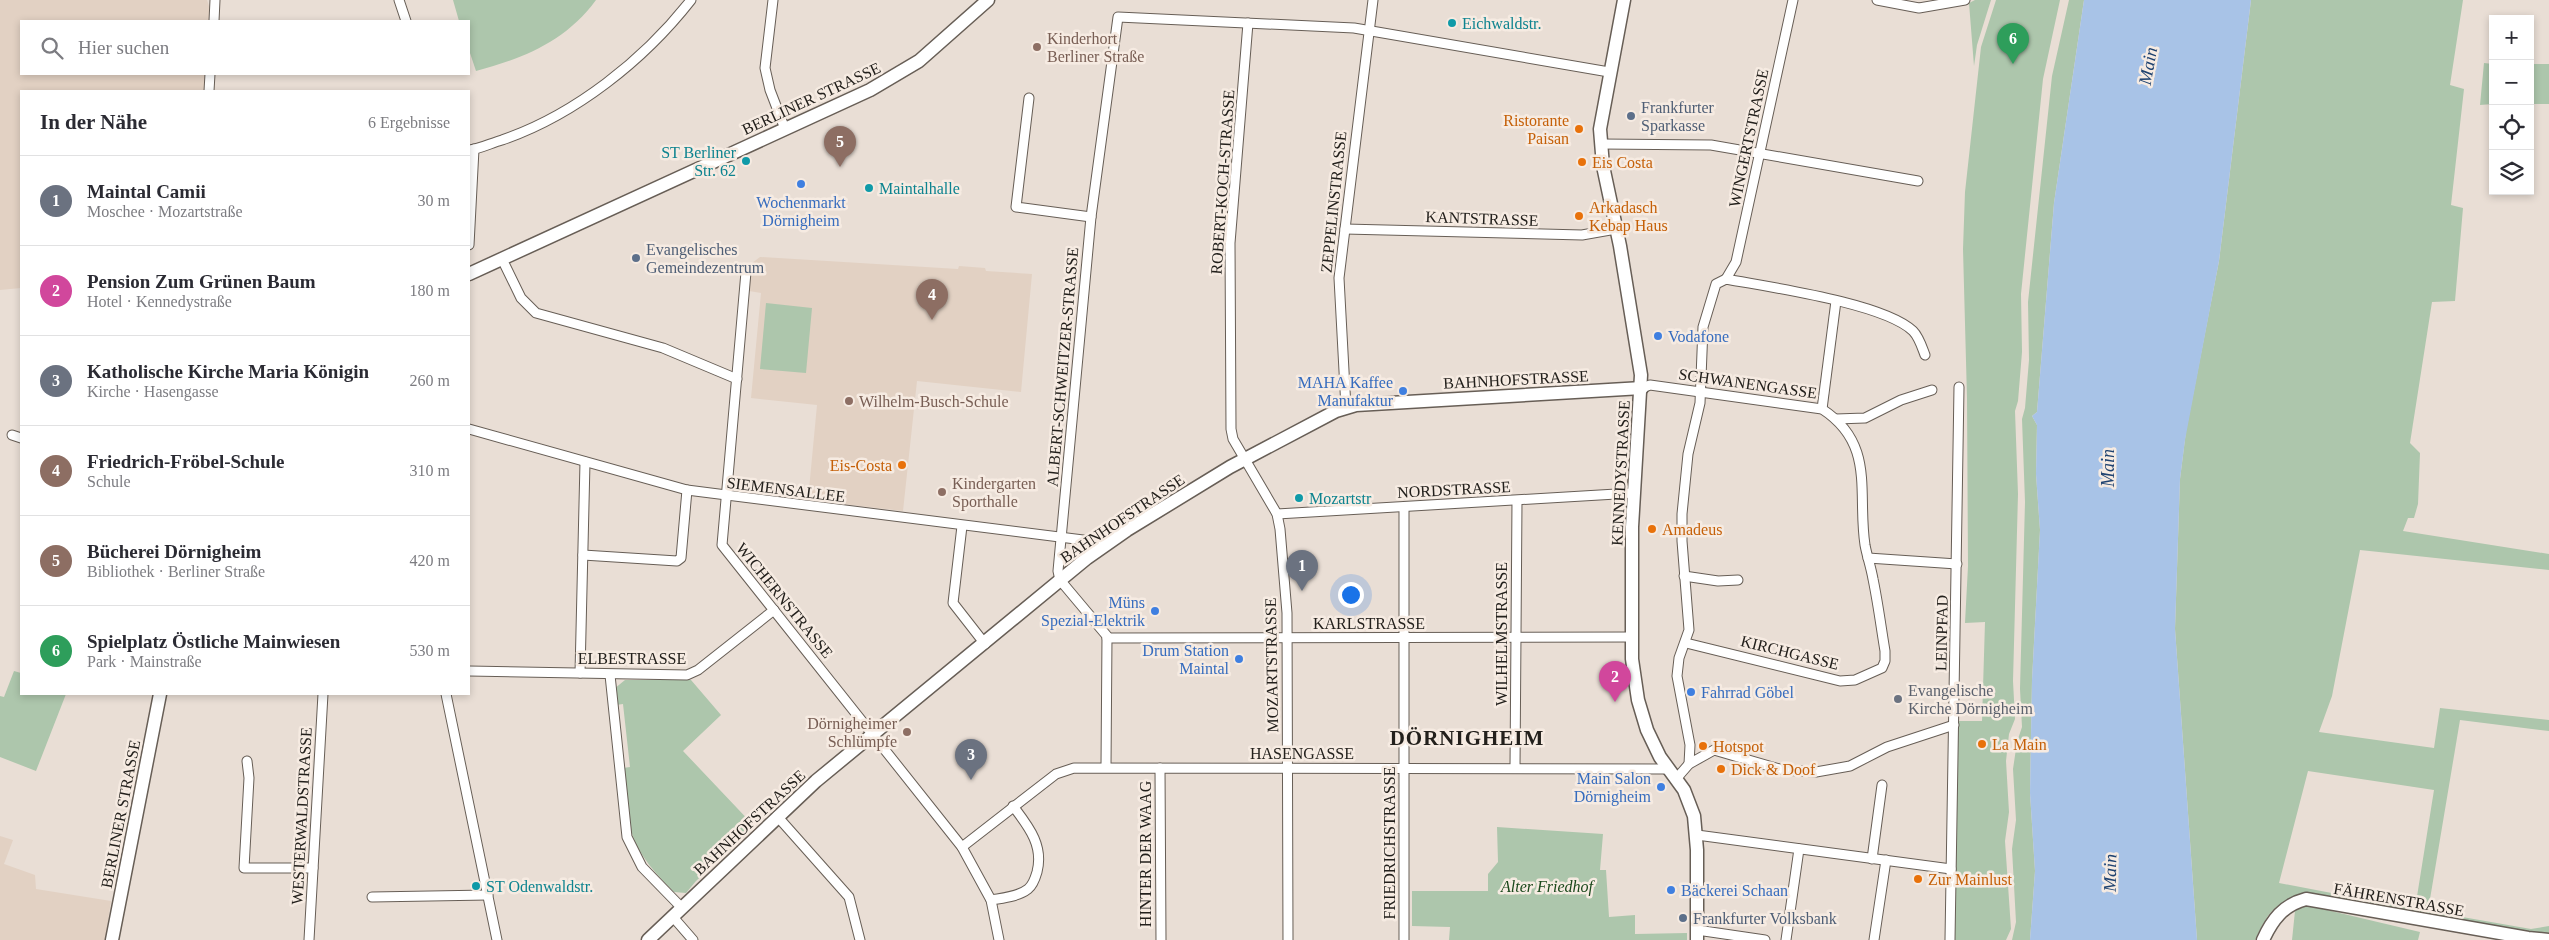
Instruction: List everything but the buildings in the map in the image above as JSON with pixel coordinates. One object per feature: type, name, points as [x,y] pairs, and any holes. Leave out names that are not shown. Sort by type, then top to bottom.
[{"type":"street","points":[[214,20],[215,0]]},
{"type":"street","points":[[399,0],[406,20]]},
{"type":"street","points":[[470,198],[471,149],[516,135],[588,94],[648,48],[691,0]]},
{"type":"street","points":[[773,0],[765,68],[770,90],[785,129]]},
{"type":"street","name":"BERLINER STRASSE","points":[[470,274],[856,97],[919,61],[988,0]]},
{"type":"street","name":"ZEPPELINSTRASSE","points":[[1346,408],[1339,278],[1373,0]]},
{"type":"street","name":"KENNEDYSTRASSE","points":[[1624,0],[1601,118],[1600,144],[1639,357],[1642,388],[1633,493],[1632,637],[1634,674],[1640,710],[1655,747],[1689,801],[1696,835],[1697,935]]},
{"type":"street","name":"WINGERTSTRASSE","points":[[1690,764],[1690,745],[1677,676],[1679,658],[1689,630],[1681,531],[1688,454],[1700,410],[1703,327],[1716,284],[1726,279],[1736,262],[1762,152],[1793,0]]},
{"type":"street","points":[[1878,0],[1919,8],[1965,0]]},
{"type":"street","name":"ALBERT-SCHWEITZER-STRASSE","points":[[1060,580],[1058,571],[1091,217],[1118,17],[1248,23]]},
{"type":"street","points":[[1248,23],[1368,30],[1609,72]]},
{"type":"street","name":"ROBERT-KOCH-STRASSE","points":[[1245,459],[1233,439],[1231,429],[1230,257],[1248,23]]},
{"type":"street","points":[[209,90],[210,75]]},
{"type":"street","points":[[1029,98],[1016,207],[1091,217]]},
{"type":"street","points":[[1600,144],[1707,145],[1762,152],[1918,181]]},
{"type":"street","name":"KANTSTRASSE","points":[[1345,229],[1582,236],[1616,229]]},
{"type":"street","points":[[502,259],[521,298],[536,313],[663,348],[737,379]]},
{"type":"street","name":"WICHERNSTRASSE","points":[[746,272],[721,537],[724,550],[962,847],[991,900],[999,940]]},
{"type":"street","points":[[1726,279],[1836,301],[1881,313],[1907,326],[1914,332],[1925,355]]},
{"type":"street","points":[[1822,408],[1836,301]]},
{"type":"street","name":"SCHWANENGASSE","points":[[1642,388],[1650,385],[1822,408],[1836,419],[1853,444],[1861,467],[1865,543],[1885,651],[1884,666]]},
{"type":"street","name":"LEINPFAD","points":[[1950,940],[1959,387]]},
{"type":"street","name":"BAHNHOFSTRASSE","points":[[648,940],[777,816],[1060,580],[1107,543],[1245,459],[1346,408],[1642,388]]},
{"type":"street","points":[[1836,419],[1865,418],[1901,400],[1932,390]]},
{"type":"street","name":"SIEMENSALLEE","points":[[470,429],[687,490],[725,497],[1107,543]]},
{"type":"street","points":[[12,436],[20,438]]},
{"type":"street","name":"MOZARTSTRASSE","points":[[1245,459],[1277,514],[1288,639],[1288,940]]},
{"type":"street","points":[[580,673],[585,462]]},
{"type":"street","points":[[583,555],[677,561],[681,558],[687,490]]},
{"type":"street","name":"NORDSTRASSE","points":[[1277,514],[1633,493]]},
{"type":"street","name":"WILHELMSTRASSE","points":[[1515,768],[1517,500]]},
{"type":"street","name":"FRIEDRICHSTRASSE","points":[[1404,506],[1404,940]]},
{"type":"street","points":[[962,526],[953,603],[985,644]]},
{"type":"street","points":[[1868,558],[1957,564]]},
{"type":"street","points":[[1684,576],[1718,581],[1738,580]]},
{"type":"street","points":[[1060,580],[1106,634],[1107,638],[1106,767]]},
{"type":"street","name":"ELBESTRASSE","points":[[470,671],[682,676],[693,674],[774,610]]},
{"type":"street","name":"KARLSTRASSE","points":[[1107,638],[1632,637]]},
{"type":"street","name":"KIRCHGASSE","points":[[1686,642],[1840,681],[1855,680],[1869,675],[1884,666]]},
{"type":"street","points":[[610,674],[627,837],[642,867],[677,912],[692,940]]},
{"type":"street","name":"BERLINER STRASSE","points":[[112,940],[160,695]]},
{"type":"street","name":"WESTERWALDSTRASSE","points":[[309,940],[324,695]]},
{"type":"street","points":[[446,695],[497,940]]},
{"type":"street","points":[[1672,774],[1714,750],[1783,770],[1828,771],[1850,766],[1887,747],[1954,725]]},
{"type":"street","points":[[247,761],[249,778],[244,868],[313,868]]},
{"type":"street","name":"HASENGASSE","points":[[962,847],[1013,806],[1063,771],[1074,768],[1515,768],[1672,774]]},
{"type":"street","name":"HINTER DER WAAG","points":[[1160,768],[1160,940]]},
{"type":"street","points":[[1872,859],[1882,786]]},
{"type":"street","points":[[991,900],[1026,891],[1031,887],[1037,873],[1039,863],[1036,839],[1013,806]]},
{"type":"street","points":[[777,816],[849,896],[860,940]]},
{"type":"street","points":[[1696,835],[1952,869]]},
{"type":"street","points":[[1786,940],[1799,848]]},
{"type":"street","points":[[1874,940],[1886,860]]},
{"type":"street","points":[[372,897],[488,895]]},
{"type":"street","name":"FÄHRENSTRASSE","points":[[2262,940],[2268,928],[2282,910],[2306,900],[2549,940]]},
{"type":"street","points":[[1697,935],[1765,940]]},
{"type":"shaded area","points":[[0,0],[207,0],[209,20],[20,20],[20,75],[207,75],[206,90],[20,90],[20,288],[0,290]]},
{"type":"shaded area","points":[[760,257],[958,269],[959,266],[985,268],[986,271],[1032,274],[1021,392],[917,381],[903,511],[808,500],[817,405],[751,398],[761,293],[749,291],[752,263]]},
{"type":"shaded area","points":[[0,836],[13,840],[4,864],[35,875],[36,889],[111,901],[105,940],[0,940]]},
{"type":"green space","points":[[453,0],[596,0],[571,27],[542,46],[527,54],[476,71],[470,53],[470,20],[459,20]]},
{"type":"green space","points":[[1975,0],[1991,0],[1977,45],[1974,66],[1969,3]]},
{"type":"green space","points":[[1996,0],[2060,0],[2043,79],[2021,294],[2022,352],[2018,401],[2015,411],[2018,494],[2013,681],[2015,719],[2009,734],[2006,761],[2009,812],[2005,841],[2011,929],[2006,940],[1952,940],[1958,721],[1982,721],[1985,622],[1965,623],[1968,566],[1967,398],[1963,249],[1965,192],[1981,47]]},
{"type":"green space","points":[[2069,0],[2084,0],[2054,203],[2037,412],[2032,416],[2037,425],[2036,474],[2040,530],[2032,680],[2030,793],[2035,871],[2030,940],[2012,940],[2016,922],[2012,849],[2016,820],[2013,769],[2017,742],[2022,727],[2020,689],[2025,502],[2022,419],[2025,408],[2029,360],[2028,302],[2052,76]]},
{"type":"green space","points":[[2251,0],[2463,0],[2450,85],[2464,89],[2451,205],[2463,208],[2455,301],[2432,302],[2410,443],[2420,453],[2418,504],[2414,518],[2408,518],[2403,531],[2549,554],[2549,570],[2360,550],[2332,696],[2319,732],[2434,748],[2440,708],[2549,720],[2549,731],[2460,720],[2428,911],[2531,929],[2549,926],[2549,934],[2537,934],[2302,894],[2284,902],[2272,911],[2255,940],[2197,940],[2175,629],[2180,479],[2186,431],[2219,261]],"holes":[[[2308,771],[2434,790],[2415,909],[2279,883]]]},
{"type":"green space","points":[[2484,63],[2489,64],[2489,104],[2480,105]]},
{"type":"green space","points":[[2534,64],[2549,64],[2549,104],[2534,104]]},
{"type":"green space","points":[[766,303],[812,308],[806,373],[760,369]]},
{"type":"green space","points":[[14,671],[20,673],[20,695],[66,695],[36,771],[0,757],[0,696],[4,697]]},
{"type":"green space","points":[[625,680],[691,680],[721,715],[683,751],[755,827],[696,881],[686,893],[674,892],[647,862],[633,836],[629,823],[623,768],[630,767],[623,704],[616,705],[614,689]]},
{"type":"green space","name":"Alter Friedhof","points":[[1497,827],[1603,834],[1600,870],[1606,870],[1609,917],[1635,915],[1635,934],[1687,933],[1687,940],[1449,940],[1450,927],[1412,926],[1412,891],[1488,891],[1488,874],[1498,862]]},
{"type":"green space","points":[[2310,906],[2420,932],[2418,940],[2292,940],[2295,911],[2302,907]]},
{"type":"water","name":"Main","points":[[2084,0],[2251,0],[2219,261],[2185,440],[2180,479],[2175,629],[2197,940],[2030,940],[2035,871],[2030,793],[2032,680],[2040,530],[2036,474],[2037,425],[2032,416],[2037,412],[2054,203]]},
{"type":"place","name":"Eichwaldstr.","points":[[1452,23]]},
{"type":"place","name":"Kinderhort Berliner Straße","points":[[1037,47]]},
{"type":"place","name":"Spielplatz Östliche Mainwiesen","points":[[2013,64]]},
{"type":"place","name":"Frankfurter Sparkasse","points":[[1631,116]]},
{"type":"place","name":"Ristorante Paisan","points":[[1579,129]]},
{"type":"place","name":"ST Berliner Str. 62","points":[[746,161]]},
{"type":"place","name":"Eis Costa","points":[[1582,162]]},
{"type":"place","name":"Bücherei Dörnigheim","points":[[840,167]]},
{"type":"place","name":"Wochenmarkt Dörnigheim","points":[[801,184]]},
{"type":"place","name":"Maintalhalle","points":[[869,188]]},
{"type":"place","name":"Arkadasch Kebap Haus","points":[[1579,216]]},
{"type":"place","name":"Evangelisches Gemeindezentrum","points":[[636,258]]},
{"type":"place","name":"Friedrich-Fröbel-Schule","points":[[932,320]]},
{"type":"place","name":"Vodafone","points":[[1658,336]]},
{"type":"place","name":"MAHA Kaffee Manufaktur","points":[[1403,391]]},
{"type":"place","name":"Wilhelm-Busch-Schule","points":[[849,401]]},
{"type":"place","name":"Eis-Costa","points":[[902,465]]},
{"type":"place","name":"Kindergarten Sporthalle","points":[[942,492]]},
{"type":"place","name":"Mozartstr","points":[[1299,498]]},
{"type":"place","name":"Amadeus","points":[[1652,529]]},
{"type":"place","name":"Maintal Camii","points":[[1302,591]]},
{"type":"place","name":"Müns Spezial-Elektrik","points":[[1155,611]]},
{"type":"place","name":"Drum Station Maintal","points":[[1239,659]]},
{"type":"place","name":"Fahrrad Göbel","points":[[1691,692]]},
{"type":"place","name":"Evangelische Kirche Dörnigheim","points":[[1898,699]]},
{"type":"place","name":"Pension Zum Grünen Baum","points":[[1615,702]]},
{"type":"place","name":"Dörnigheimer Schlümpfe","points":[[907,732]]},
{"type":"place","name":"La Main","points":[[1982,744]]},
{"type":"place","name":"Hotspot","points":[[1703,746]]},
{"type":"place","name":"Dick & Doof","points":[[1721,769]]},
{"type":"place","name":"Katholische Kirche Maria Königin","points":[[971,780]]},
{"type":"place","name":"Main Salon Dörnigheim","points":[[1661,787]]},
{"type":"place","name":"Zur Mainlust","points":[[1918,879]]},
{"type":"place","name":"ST Odenwaldstr.","points":[[476,886]]},
{"type":"place","name":"Bäckerei Schaan","points":[[1671,890]]},
{"type":"place","name":"Frankfurter Volksbank","points":[[1683,918]]},
{"type":"district","name":"DÖRNIGHEIM","points":[[1467,738]]}]
